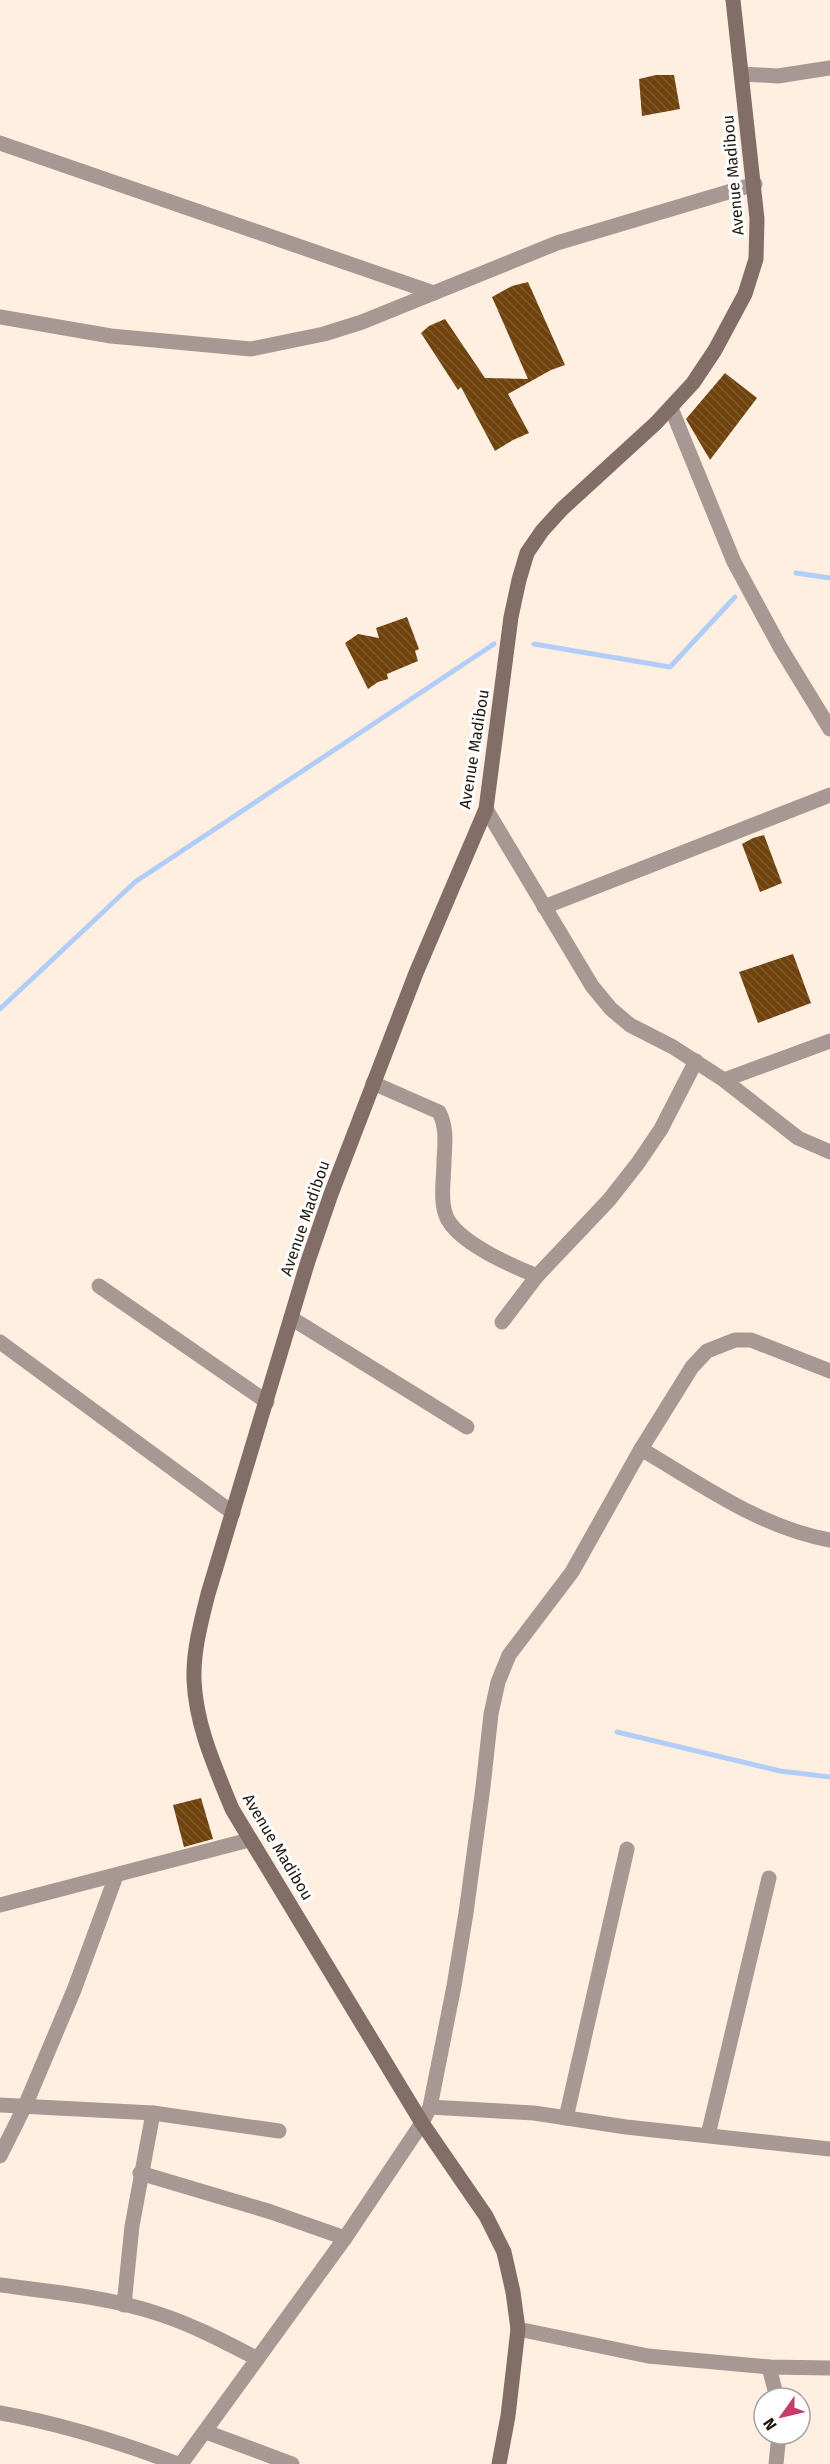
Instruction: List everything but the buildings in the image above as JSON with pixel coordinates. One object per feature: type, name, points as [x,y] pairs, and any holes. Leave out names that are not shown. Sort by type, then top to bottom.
[{"type":"street","name":"Avenue Madibou","points":[[499,2464],[508,2416],[518,2329],[504,2252],[486,2216],[422,2123],[232,1809],[211,1759],[198,1717],[194,1679],[198,1637],[208,1594],[320,1227],[416,973],[486,809],[511,617],[527,553],[542,531],[562,509],[671,408],[693,383],[715,350],[746,294],[756,259],[758,219],[734,0]]},
{"type":"street","points":[[742,74],[778,76],[830,68]]},
{"type":"street","points":[[0,142],[85,174],[434,294]]},
{"type":"street","points":[[0,317],[111,336],[250,349],[324,334],[434,294],[557,243],[755,184]]},
{"type":"street","points":[[671,408],[734,562],[758,608],[830,729]]},
{"type":"street","points":[[544,908],[830,795]]},
{"type":"street","points":[[486,809],[592,986],[611,1010],[630,1025],[673,1047],[724,1080],[798,1138],[830,1152]]},
{"type":"street","points":[[724,1080],[830,1041]]},
{"type":"street","points":[[502,1322],[537,1276],[609,1200],[638,1163],[661,1129],[696,1061]]},
{"type":"street","points":[[373,1083],[439,1112],[445,1128],[444,1206],[448,1220],[455,1229],[506,1263],[537,1276]]},
{"type":"street","points":[[99,1286],[267,1402]]},
{"type":"street","points":[[291,1318],[467,1427]]},
{"type":"street","points":[[0,2413],[52,2422],[179,2464],[206,2432],[256,2358],[345,2238],[422,2123],[430,2107],[464,1924],[491,1714],[498,1682],[509,1655],[572,1572],[641,1449],[692,1367],[707,1351],[735,1340],[751,1340],[830,1371]]},
{"type":"street","points":[[0,1342],[233,1513]]},
{"type":"street","points":[[641,1449],[759,1517],[801,1535],[830,1540]]},
{"type":"street","points":[[0,1905],[249,1840]]},
{"type":"street","points":[[566,2118],[627,1849]]},
{"type":"street","points":[[0,2156],[25,2106],[74,1990],[116,1876]]},
{"type":"street","points":[[708,2135],[769,1878]]},
{"type":"street","points":[[0,2105],[153,2113],[279,2131]]},
{"type":"street","points":[[430,2107],[488,2109],[830,2149]]},
{"type":"street","points":[[124,2305],[140,2173],[153,2113]]},
{"type":"street","points":[[140,2173],[272,2212],[345,2238]]},
{"type":"street","points":[[0,2285],[124,2305],[159,2314],[198,2329],[256,2358]]},
{"type":"street","points":[[518,2329],[648,2356],[769,2367],[830,2368]]},
{"type":"street","points":[[769,2367],[774,2386]]},
{"type":"street","points":[[206,2432],[292,2464]]},
{"type":"street","points":[[776,2464],[778,2446]]},
{"type":"waterway","points":[[796,573],[830,578]]},
{"type":"waterway","points":[[534,644],[670,667],[735,597]]},
{"type":"waterway","points":[[0,1009],[135,882],[494,644]]},
{"type":"waterway","points":[[617,1732],[780,1771],[830,1777]]}]
